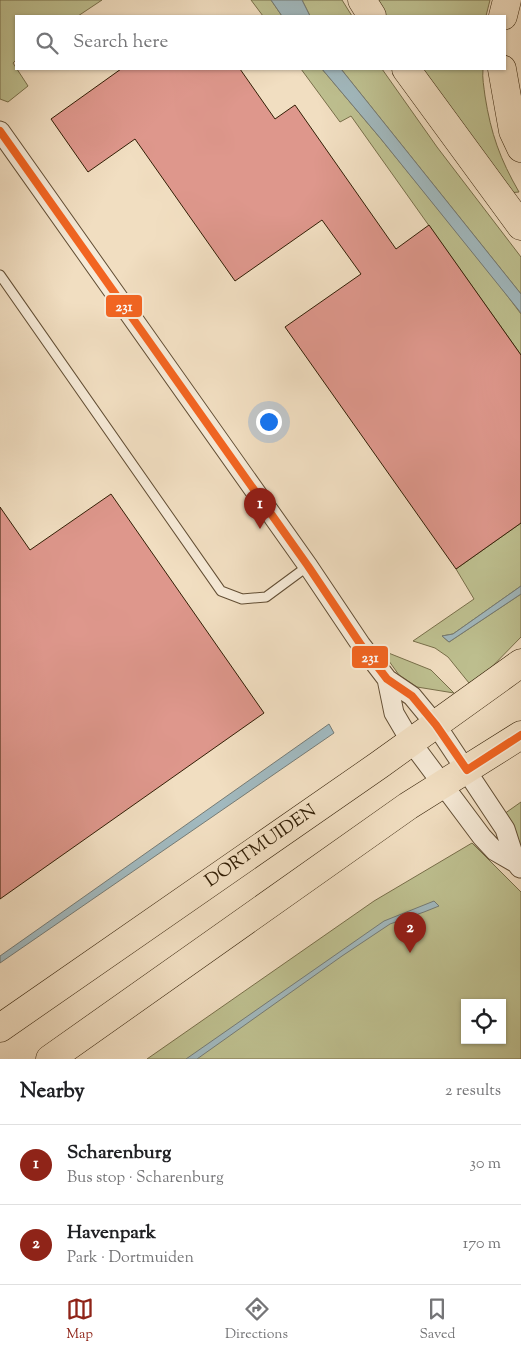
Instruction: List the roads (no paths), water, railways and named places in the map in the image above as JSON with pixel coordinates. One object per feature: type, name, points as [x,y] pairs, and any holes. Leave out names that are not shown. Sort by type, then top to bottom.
[{"type":"main road","points":[[362,0],[371,15]]},
{"type":"main road","points":[[503,15],[508,0]]},
{"type":"main road","points":[[407,70],[521,226]]},
{"type":"main road","points":[[502,70],[513,131],[521,148]]},
{"type":"main road","name":"DORTMUIDEN","points":[[0,1028],[412,742],[521,663]]},
{"type":"main road","points":[[50,1059],[408,806],[521,735]]},
{"type":"street","points":[[0,131],[308,566],[361,645],[387,679],[412,696],[436,725],[505,829],[518,866]]},
{"type":"street","points":[[387,679],[394,713],[412,742],[482,837],[495,851],[518,866]]},
{"type":"lane","points":[[0,275],[222,591],[242,599],[266,597],[308,566]]},
{"type":"water","points":[[271,0],[302,0],[310,15],[281,15]]},
{"type":"water","points":[[323,70],[342,70],[521,294],[521,313]]},
{"type":"water","points":[[521,586],[521,594],[449,642],[442,636],[453,634]]},
{"type":"water","points":[[329,724],[334,733],[0,963],[0,956]]},
{"type":"water","points":[[434,901],[439,906],[390,924],[197,1059],[186,1059],[384,921]]},
{"type":"place","name":"Scharenburg","points":[[260,529]]},
{"type":"place","name":"Havenpark","points":[[410,953]]}]
